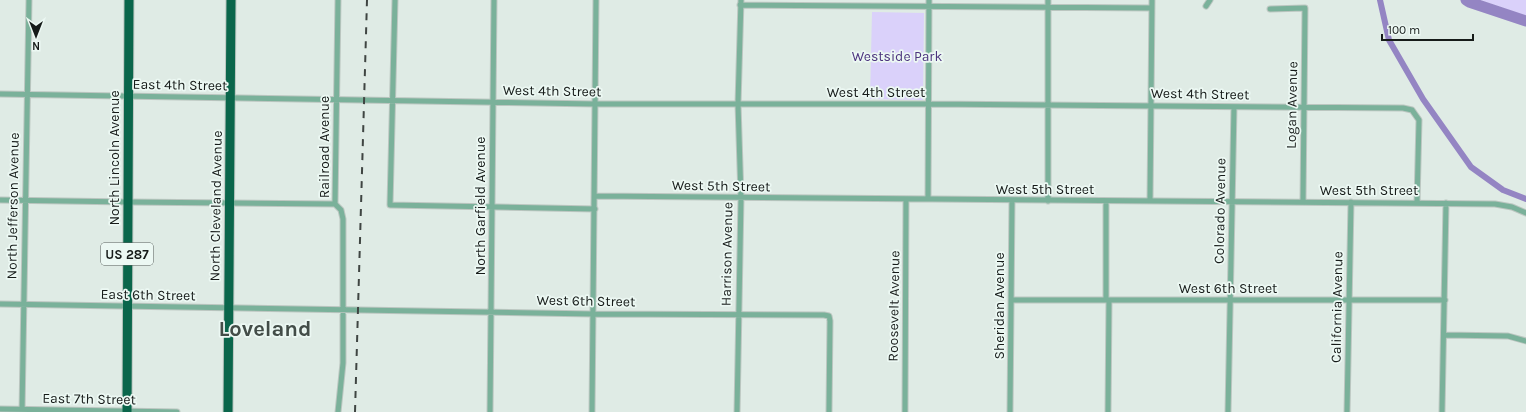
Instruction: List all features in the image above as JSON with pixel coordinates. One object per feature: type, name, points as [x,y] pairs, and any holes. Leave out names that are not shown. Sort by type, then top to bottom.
[{"type":"highway","name":"North Lincoln Avenue","points":[[127,412],[129,0]]},
{"type":"highway","name":"North Cleveland Avenue","points":[[228,412],[232,0]]},
{"type":"street","name":"North Jefferson Avenue","points":[[22,411],[28,94],[28,0]]},
{"type":"street","name":"Railroad Avenue","points":[[338,0],[335,204],[341,210],[343,219],[343,363],[338,412]]},
{"type":"street","points":[[395,0],[394,101],[390,205],[594,209]]},
{"type":"street","name":"North Garfield Avenue","points":[[490,412],[494,0]]},
{"type":"street","points":[[592,412],[596,0]]},
{"type":"street","points":[[928,199],[929,0]]},
{"type":"street","points":[[1048,0],[1048,201]]},
{"type":"street","points":[[1150,201],[1152,0]]},
{"type":"street","points":[[1206,6],[1210,0]]},
{"type":"street","points":[[740,3],[929,7],[1152,8]]},
{"type":"street","name":"Harrison Avenue","points":[[737,412],[741,198],[738,104],[740,3]]},
{"type":"street","name":"Logan Avenue","points":[[1270,8],[1305,8],[1303,202]]},
{"type":"street","name":"East 4th Street","points":[[0,94],[336,100]]},
{"type":"street","name":"West 4th Street","points":[[336,100],[595,104],[928,104],[1409,108],[1414,112],[1419,120],[1417,203]]},
{"type":"street","name":"Colorado Avenue","points":[[1228,412],[1234,107]]},
{"type":"street","name":"West 5th Street","points":[[595,196],[906,200],[1446,203],[1495,204],[1512,207],[1526,214]]},
{"type":"street","points":[[0,200],[335,204]]},
{"type":"street","name":"Roosevelt Avenue","points":[[905,412],[906,200]]},
{"type":"street","name":"Sheridan Avenue","points":[[1010,412],[1012,200]]},
{"type":"street","points":[[1106,201],[1108,412]]},
{"type":"street","name":"California Avenue","points":[[1347,412],[1351,202]]},
{"type":"street","points":[[1442,412],[1445,335],[1446,203]]},
{"type":"street","name":"West 6th Street","points":[[1011,300],[1445,300]]},
{"type":"street","name":"East 6th Street","points":[[0,304],[343,310]]},
{"type":"street","name":"West 6th Street","points":[[343,310],[829,316],[829,412]]},
{"type":"street","points":[[1445,335],[1508,336],[1526,341]]},
{"type":"street","name":"East 7th Street","points":[[0,409],[22,411],[177,412]]},
{"type":"green space","points":[[1480,0],[1526,0],[1526,16]]},
{"type":"green space","name":"Westside Park","points":[[872,12],[924,13],[923,100],[870,99]]},
{"type":"waterway","points":[[1380,0],[1389,40],[1423,99],[1471,167],[1503,190],[1526,199]]},
{"type":"waterway","points":[[1466,0],[1526,21]]},
{"type":"railway","points":[[355,412],[367,0]]},
{"type":"district","name":"Loveland","points":[[265,329]]}]
